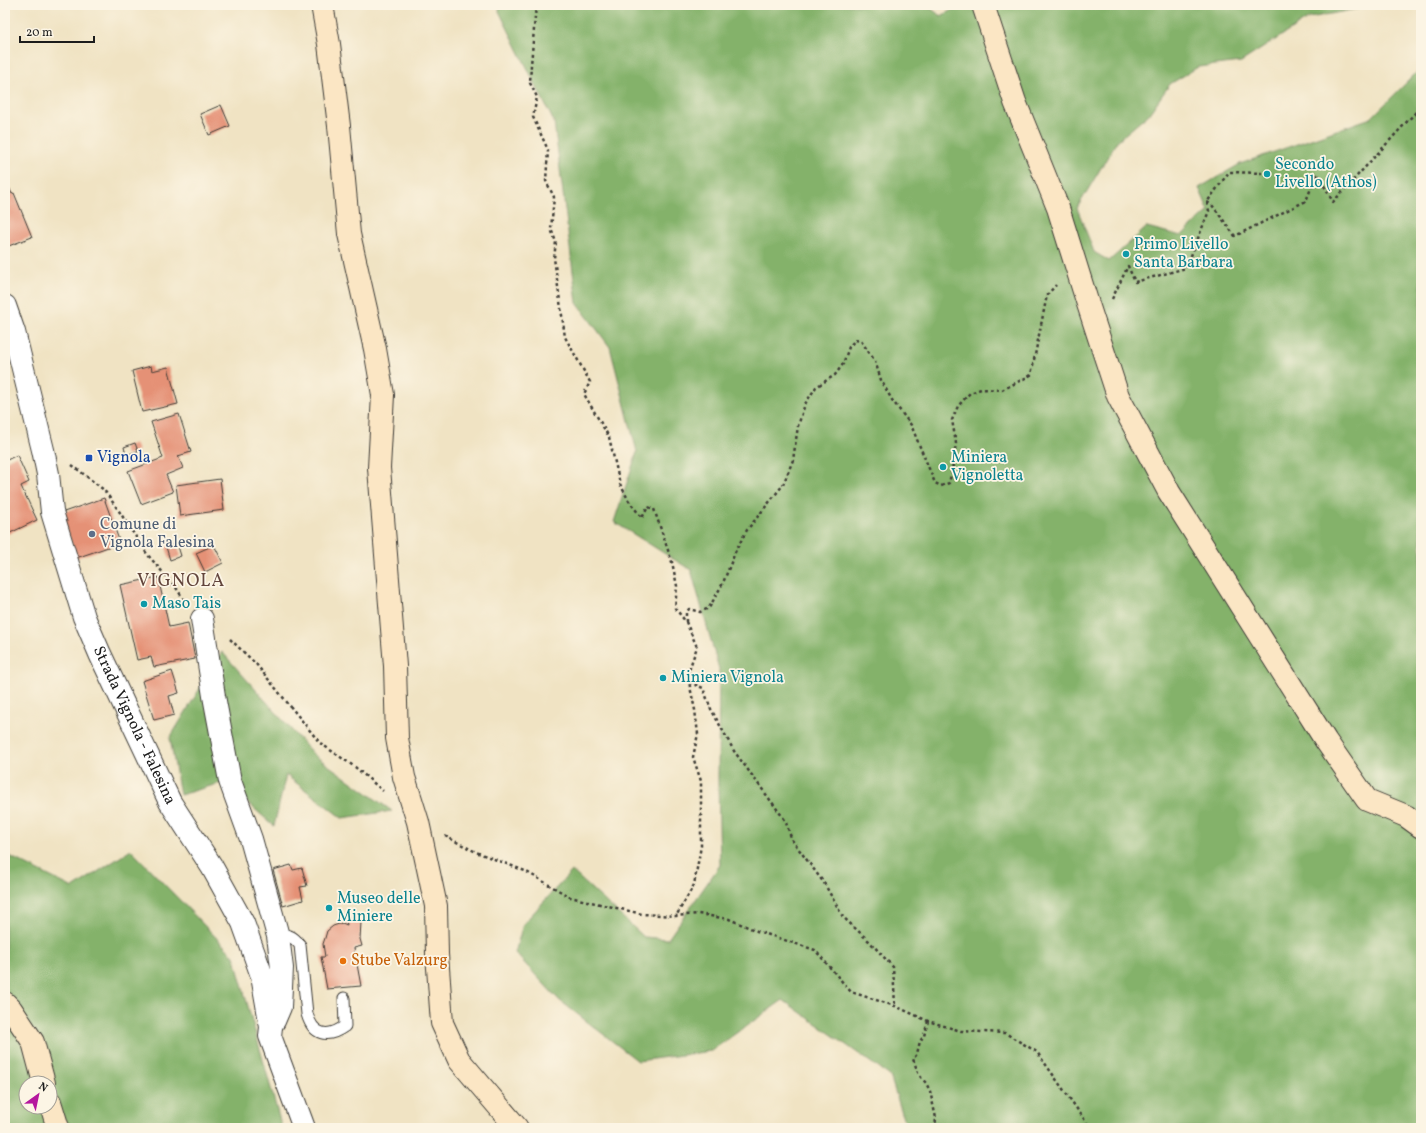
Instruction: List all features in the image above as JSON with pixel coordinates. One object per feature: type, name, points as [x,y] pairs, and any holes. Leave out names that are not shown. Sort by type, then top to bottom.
[{"type":"street","points":[[322,5],[329,44],[339,126],[349,234],[376,349],[383,395],[379,468],[395,666],[397,738],[404,777],[418,822],[436,906],[437,954],[442,1023],[459,1060],[516,1128]]},
{"type":"street","points":[[983,5],[1015,102],[1058,208],[1118,396],[1173,499],[1326,741],[1367,800],[1406,816],[1421,827]]},
{"type":"street","name":"Strada Vignola - Falesina","points":[[5,306],[14,332],[43,450],[48,474],[52,512],[84,617],[170,802],[212,867],[243,923],[262,976],[271,1028],[270,1036],[304,1128]]},
{"type":"street","points":[[202,619],[214,696],[230,781],[251,839],[278,936],[282,968],[280,1007],[271,1028]]},
{"type":"street","points":[[5,1004],[11,1009],[33,1042],[42,1075]]},
{"type":"street","points":[[54,1115],[58,1128]]},
{"type":"lane","points":[[278,936],[286,934],[295,938],[300,945],[307,1014],[310,1024],[317,1030],[326,1034],[336,1032],[345,1026],[344,998]]},
{"type":"path","points":[[536,5],[530,83],[537,97],[533,117],[548,150],[546,181],[554,197],[551,229],[556,242],[554,258],[566,337],[590,382],[584,394],[609,438],[620,484],[629,501],[642,518],[648,507],[654,509],[672,562],[677,586],[675,608],[686,622],[697,647],[690,666],[689,682],[698,734],[693,757],[701,781],[701,846],[694,885],[676,916]]},
{"type":"path","points":[[1207,202],[1212,205],[1235,236],[1306,201],[1316,173],[1333,202],[1415,113],[1421,104]]},
{"type":"path","points":[[1415,113],[1421,126]]},
{"type":"path","points":[[1111,299],[1128,266],[1135,282],[1186,268],[1209,211],[1207,202],[1229,172],[1262,173]]},
{"type":"path","points":[[686,622],[686,613],[689,609],[700,612],[709,608],[723,583],[736,550],[747,530],[783,485],[793,460],[798,426],[805,404],[816,388],[835,376],[843,364],[849,347],[855,340],[861,341],[874,361],[881,380],[911,425],[935,483],[941,486],[949,483],[952,471],[956,443],[952,420],[958,406],[970,393],[981,389],[1002,390],[1031,375],[1047,295],[1056,284],[1079,274]]},
{"type":"path","points":[[43,450],[67,461],[104,490],[147,554],[177,589],[191,610],[230,640],[256,664],[320,743],[356,767],[384,792]]},
{"type":"path","points":[[689,682],[703,688],[710,709],[734,751],[785,820],[792,840],[824,883],[843,916],[869,941],[893,968],[895,1006]]},
{"type":"path","points":[[418,822],[476,852],[525,871],[570,897],[642,914],[676,916],[698,914],[729,919],[764,934],[815,950],[851,992],[895,1006],[928,1021],[961,1031],[1005,1033],[1037,1052],[1089,1128]]},
{"type":"path","points":[[928,1021],[924,1036],[920,1041],[917,1054],[913,1059],[919,1075],[930,1090],[936,1118],[935,1128]]},
{"type":"green space","points":[[500,5],[926,5],[941,16],[961,5],[1378,5],[1309,18],[1241,62],[1198,67],[1170,84],[1148,115],[1117,141],[1077,208],[1094,252],[1109,261],[1147,227],[1181,236],[1209,211],[1199,188],[1240,164],[1371,118],[1421,68],[1421,1128],[907,1128],[890,1076],[783,1000],[711,1051],[638,1061],[559,1000],[515,953],[523,924],[572,871],[644,937],[668,939],[720,865],[718,783],[719,669],[691,570],[614,522],[637,452],[610,347],[577,303],[554,122],[499,11]]},
{"type":"green space","points":[[222,652],[314,755],[392,811],[342,818],[286,775],[274,826],[224,782],[180,795],[170,738]]},
{"type":"green space","points":[[131,850],[234,956],[282,1128],[5,1128],[5,854],[73,888]]},
{"type":"building","points":[[221,105],[230,126],[209,135],[200,114]]},
{"type":"building","points":[[5,178],[12,194],[14,193],[32,237],[6,247]]},
{"type":"building","points":[[151,366],[152,371],[168,367],[178,404],[142,412],[132,371]]},
{"type":"building","points":[[179,414],[191,452],[178,456],[183,468],[166,475],[173,492],[141,504],[128,471],[163,458],[151,422]]},
{"type":"building","points":[[135,443],[138,451],[126,455],[124,447]]},
{"type":"building","points":[[17,455],[29,482],[21,486],[37,520],[8,534],[5,528],[5,461]]},
{"type":"building","points":[[220,479],[224,510],[180,516],[176,485]]},
{"type":"building","name":"Comune di Vignola Falesina","points":[[104,498],[120,543],[76,558],[61,513]]},
{"type":"building","points":[[177,543],[181,556],[170,560],[166,547]]},
{"type":"building","points":[[214,545],[223,563],[205,572],[196,553]]},
{"type":"building","name":"Maso Tais","points":[[158,577],[169,627],[188,623],[195,659],[154,667],[151,657],[137,660],[120,585]]},
{"type":"building","points":[[172,671],[179,693],[169,696],[174,715],[154,720],[142,681]]},
{"type":"building","points":[[291,865],[293,870],[302,868],[307,886],[300,887],[303,900],[283,906],[273,870]]},
{"type":"building","points":[[358,916],[361,922],[360,939],[362,946],[354,948],[361,986],[327,989],[321,957],[325,957],[323,944],[327,931],[333,926],[342,923],[347,925],[346,920]]},
{"type":"place","name":"Secondo Livello (Athos)","points":[[1267,174]]},
{"type":"place","name":"Primo Livello Santa Barbara","points":[[1126,254]]},
{"type":"place","name":"Vignola","points":[[89,458]]},
{"type":"place","name":"Miniera Vignoletta","points":[[943,467]]},
{"type":"place","name":"Comune di Vignola Falesina","points":[[92,534]]},
{"type":"place","name":"Maso Tais","points":[[144,604]]},
{"type":"place","name":"Miniera Vignola","points":[[663,678]]},
{"type":"place","name":"Museo delle Miniere","points":[[329,908]]},
{"type":"place","name":"Stube Valzurg","points":[[343,961]]},
{"type":"district","name":"VIGNOLA","points":[[181,581]]}]
